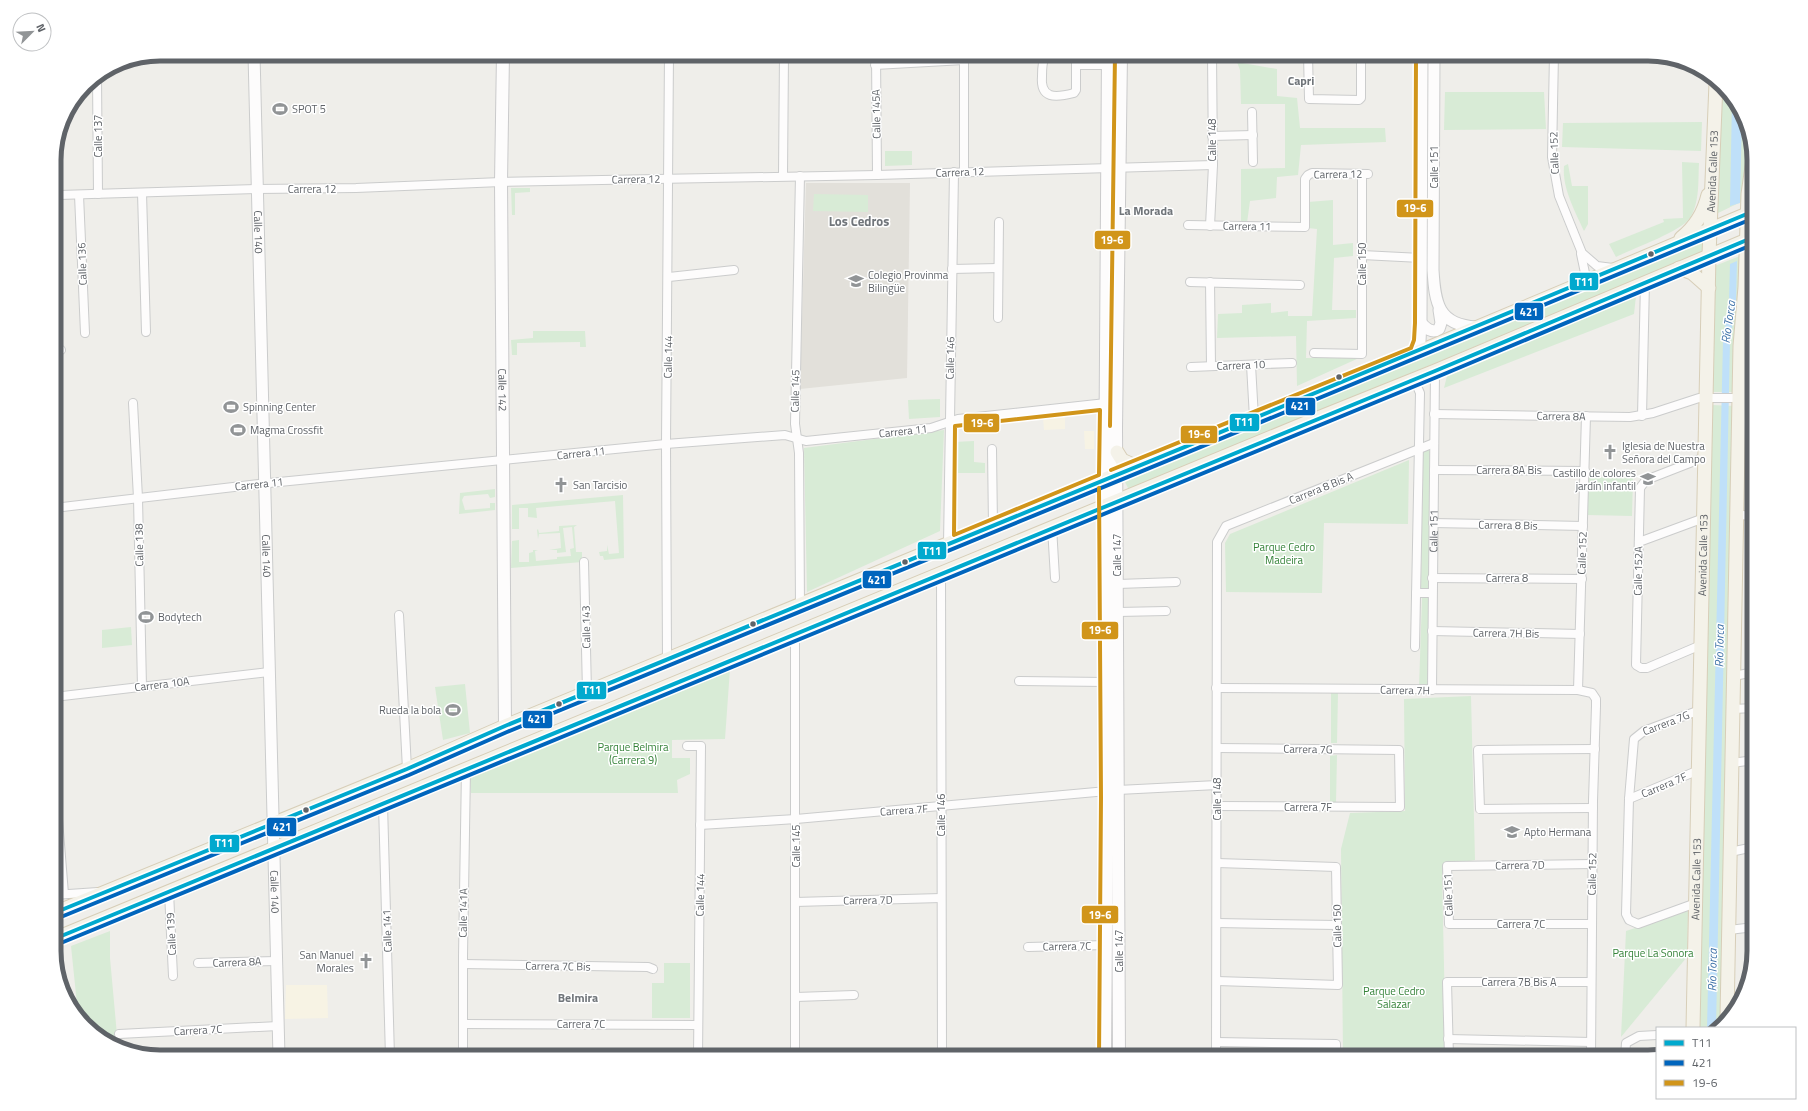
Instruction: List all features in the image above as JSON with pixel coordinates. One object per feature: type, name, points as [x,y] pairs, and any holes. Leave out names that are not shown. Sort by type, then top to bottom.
[{"type":"main road","name":"Calle 142","points":[[503,61],[501,182],[505,726]]},
{"type":"main road","name":"Calle 147","points":[[1108,61],[1106,403],[1111,476],[1111,503],[1106,682],[1113,790],[1119,1050]]},
{"type":"main road","name":"Calle 147","points":[[1111,476],[1116,452],[1121,167],[1121,61]]},
{"type":"main road","name":"Avenida Calle 153","points":[[1693,1027],[1705,457],[1710,402],[1709,256],[1716,89]]},
{"type":"main road","points":[[1674,244],[1690,230],[1699,217],[1705,205],[1713,171]]},
{"type":"main road","points":[[61,910],[407,769],[587,692],[800,606],[1135,466],[1416,352],[1747,213]]},
{"type":"main road","points":[[61,936],[1052,527],[1411,381],[1747,240],[1736,398],[1737,514],[1727,1011]]},
{"type":"main road","points":[[1679,268],[1692,273],[1709,288]]},
{"type":"main road","points":[[1116,452],[1122,460],[1135,466]]},
{"type":"main road","name":"Calle 147","points":[[1105,1050],[1106,945],[1113,790],[1118,612],[1118,584],[1111,503]]},
{"type":"street","name":"Calle 140","points":[[254,61],[266,483],[269,672],[279,1050]]},
{"type":"street","name":"Calle 144","points":[[667,660],[666,444],[669,277],[669,61]]},
{"type":"street","points":[[783,176],[784,61]]},
{"type":"street","name":"Calle 145A","points":[[875,61],[877,175]]},
{"type":"street","points":[[875,65],[920,61]]},
{"type":"street","points":[[964,61],[964,172]]},
{"type":"street","points":[[1043,61],[1041,85],[1045,94],[1050,96],[1074,93],[1076,90],[1076,61]]},
{"type":"street","points":[[1076,65],[1102,61]]},
{"type":"street","name":"Calle 148","points":[[1210,226],[1212,165],[1212,61]]},
{"type":"street","points":[[1308,61],[1309,98],[1359,100],[1361,98],[1361,61]]},
{"type":"street","name":"Calle 151","points":[[1416,352],[1420,341],[1421,323],[1422,61]]},
{"type":"street","name":"Calle 151","points":[[1434,61],[1433,270],[1437,301],[1442,312],[1450,321],[1466,326],[1476,327]]},
{"type":"street","name":"Calle 152","points":[[1554,61],[1552,157],[1554,176],[1559,196],[1580,248],[1586,258],[1596,266],[1604,268],[1618,267]]},
{"type":"street","name":"Calle 137","points":[[97,84],[98,194]]},
{"type":"street","points":[[1252,112],[1253,162]]},
{"type":"street","points":[[1212,136],[1253,135]]},
{"type":"street","name":"Carrera 12","points":[[61,195],[257,189],[356,188],[501,182],[877,175],[1212,165]]},
{"type":"street","name":"Calle 146","points":[[948,544],[954,172]]},
{"type":"street","name":"Carrera 12","points":[[1305,227],[1305,179],[1308,175],[1312,173],[1365,174]]},
{"type":"street","name":"Calle 150","points":[[1314,353],[1362,354],[1362,255],[1365,174]]},
{"type":"street","name":"Calle 145","points":[[800,176],[795,424],[796,440],[799,452],[800,606]]},
{"type":"street","points":[[142,193],[146,332]]},
{"type":"street","name":"Calle 136","points":[[79,195],[85,333]]},
{"type":"street","points":[[998,318],[999,222]]},
{"type":"street","name":"Carrera 11","points":[[1188,225],[1305,227]]},
{"type":"street","name":"Calle 152","points":[[1579,283],[1585,273],[1580,248]]},
{"type":"street","points":[[1362,255],[1421,258]]},
{"type":"street","points":[[952,269],[998,268]]},
{"type":"street","points":[[669,277],[734,270]]},
{"type":"street","points":[[1190,282],[1300,285]]},
{"type":"street","points":[[1210,282],[1211,366]]},
{"type":"street","points":[[1642,416],[1645,282]]},
{"type":"street","points":[[1421,323],[1430,330],[1434,331],[1441,326],[1437,301]]},
{"type":"street","name":"Carrera 10","points":[[1190,367],[1292,363]]},
{"type":"street","points":[[1250,365],[1254,418]]},
{"type":"street","name":"Calle 151","points":[[1432,690],[1435,371]]},
{"type":"street","name":"Calle 151","points":[[1411,381],[1416,384],[1420,393],[1415,647]]},
{"type":"street","name":"Carrera 8A","points":[[1685,401],[1696,403],[1747,398]]},
{"type":"street","name":"Carrera 8A","points":[[1434,414],[1642,416],[1685,401],[1710,402]]},
{"type":"street","name":"Calle 138","points":[[133,403],[138,498],[142,687]]},
{"type":"street","name":"Carrera 11","points":[[61,507],[266,483],[666,444],[785,435],[796,440],[806,441],[931,428],[940,426],[949,421],[1106,403]]},
{"type":"street","name":"Calle 152","points":[[1578,690],[1586,416]]},
{"type":"street","name":"Carrera 8 Bis A","points":[[1217,542],[1226,526],[1434,443]]},
{"type":"street","points":[[992,448],[993,526]]},
{"type":"street","name":"Calle 152A","points":[[1701,645],[1647,668],[1641,668],[1636,665],[1640,488],[1646,480],[1705,457]]},
{"type":"street","name":"Carrera 8A Bis","points":[[1434,470],[1585,471]]},
{"type":"street","points":[[1737,514],[1747,516]]},
{"type":"street","points":[[1639,542],[1704,518]]},
{"type":"street","name":"Carrera 8 Bis","points":[[1433,523],[1583,526]]},
{"type":"street","points":[[1052,527],[1055,578]]},
{"type":"street","name":"Calle 148","points":[[1216,1050],[1217,542]]},
{"type":"street","name":"Calle 143","points":[[584,562],[587,692]]},
{"type":"street","name":"Calle 146","points":[[941,574],[942,1050]]},
{"type":"street","name":"Carrera 8","points":[[1432,578],[1582,579]]},
{"type":"street","points":[[1118,584],[1176,582]]},
{"type":"street","points":[[1416,593],[1432,593]]},
{"type":"street","points":[[1118,612],[1166,611]]},
{"type":"street","points":[[399,616],[407,769]]},
{"type":"street","name":"Carrera 7H Bis","points":[[1432,631],[1580,634]]},
{"type":"street","name":"Calle 145","points":[[795,634],[795,1050]]},
{"type":"street","name":"Carrera 10A","points":[[61,696],[269,672]]},
{"type":"street","points":[[1734,676],[1747,673]]},
{"type":"street","points":[[1019,682],[1106,682]]},
{"type":"street","name":"Carrera 7H","points":[[1216,688],[1578,690],[1592,693]]},
{"type":"street","name":"Calle 152","points":[[1591,1050],[1592,864],[1596,699],[1592,693]]},
{"type":"street","points":[[1733,709],[1747,708]]},
{"type":"street","name":"Carrera 7G","points":[[1629,799],[1632,748],[1634,739],[1644,731],[1700,710]]},
{"type":"street","name":"Calle 144","points":[[688,746],[701,746],[698,1050]]},
{"type":"street","name":"Carrera 7G","points":[[1216,748],[1399,750],[1400,807]]},
{"type":"street","points":[[1593,808],[1480,809],[1478,750],[1595,749]]},
{"type":"street","points":[[1732,763],[1747,761]]},
{"type":"street","name":"Calle 141A","points":[[463,1050],[466,769]]},
{"type":"street","name":"Carrera 7F","points":[[1629,799],[1699,770]]},
{"type":"street","name":"Carrera 7F","points":[[700,825],[942,807],[1113,790],[1216,785]]},
{"type":"street","points":[[1629,799],[1626,906],[1626,914],[1629,920],[1638,924],[1696,903]]},
{"type":"street","name":"Calle 141","points":[[383,804],[390,1050]]},
{"type":"street","name":"Carrera 7F","points":[[1216,806],[1400,807]]},
{"type":"street","points":[[1730,852],[1747,848]]},
{"type":"street","points":[[61,857],[64,894]]},
{"type":"street","name":"Calle 150","points":[[1216,863],[1336,867],[1338,984],[1216,981]]},
{"type":"street","name":"Carrera 7D","points":[[1447,866],[1592,864]]},
{"type":"street","name":"Calle 151","points":[[1447,866],[1449,924]]},
{"type":"street","points":[[61,894],[107,891]]},
{"type":"street","name":"Calle 139","points":[[168,892],[173,976]]},
{"type":"street","name":"Carrera 7D","points":[[796,902],[941,898]]},
{"type":"street","points":[[1216,923],[1336,924]]},
{"type":"street","name":"Carrera 7C","points":[[1449,924],[1592,924]]},
{"type":"street","points":[[1729,930],[1747,928]]},
{"type":"street","name":"Carrera 7C","points":[[1028,947],[1106,945]]},
{"type":"street","name":"Carrera 8A","points":[[198,963],[277,960]]},
{"type":"street","name":"Carrera 7C Bis","points":[[463,964],[648,967],[653,969]]},
{"type":"street","name":"Carrera 7B Bis A","points":[[1448,1039],[1448,982],[1591,982]]},
{"type":"street","points":[[796,997],[854,995]]},
{"type":"street","name":"Carrera 7C","points":[[463,1024],[698,1025]]},
{"type":"street","name":"Carrera 7C","points":[[118,1034],[278,1026]]},
{"type":"street","points":[[1626,1050],[1626,1043],[1639,1036],[1656,1035]]},
{"type":"street","points":[[1449,1050],[1448,1039],[1591,1042]]},
{"type":"street","points":[[1216,1042],[1336,1044],[1336,1050]]},
{"type":"shaded area","name":"Colegio Provinma Bilingüe","points":[[806,183],[910,183],[907,378],[800,389]]},
{"type":"shaded area","points":[[1065,416],[1065,429],[1044,430],[1043,417]]},
{"type":"shaded area","points":[[1084,431],[1094,431],[1094,449],[1085,449]]},
{"type":"shaded area","points":[[286,985],[327,985],[328,1018],[285,1019]]},
{"type":"green space","points":[[1237,62],[1277,69],[1277,96],[1297,98],[1300,128],[1385,128],[1386,142],[1301,145],[1298,175],[1277,177],[1276,198],[1250,201],[1247,223],[1241,221],[1241,169],[1285,168],[1285,104],[1241,104],[1240,70]]},
{"type":"green space","points":[[1445,92],[1544,92],[1546,129],[1444,130]]},
{"type":"green space","points":[[1720,93],[1737,116],[1742,128],[1747,160],[1743,201],[1716,214]]},
{"type":"green space","points":[[1702,122],[1701,151],[1562,147],[1563,123]]},
{"type":"green space","points":[[885,151],[912,151],[912,165],[885,166]]},
{"type":"green space","points":[[1682,162],[1699,163],[1697,198],[1690,218],[1677,229],[1616,257],[1609,244],[1664,222],[1663,219],[1683,218]]},
{"type":"green space","points":[[1568,164],[1572,186],[1588,186],[1588,224],[1584,231],[1573,207],[1565,183],[1564,166]]},
{"type":"green space","points":[[511,188],[530,188],[530,192],[515,193],[515,215],[512,215]]},
{"type":"green space","points":[[814,194],[868,195],[868,212],[813,211]]},
{"type":"green space","points":[[1333,200],[1333,245],[1353,243],[1353,256],[1334,258],[1332,310],[1356,310],[1356,318],[1307,321],[1306,358],[1359,358],[1297,386],[1296,336],[1217,338],[1218,314],[1242,313],[1242,305],[1271,303],[1271,313],[1288,311],[1288,316],[1312,316],[1317,229],[1308,228],[1308,202]]},
{"type":"green space","points":[[1703,239],[1704,251],[1136,488],[1128,488],[1125,482],[1128,475]]},
{"type":"green space","points":[[1740,256],[1741,282],[1733,392],[1711,392],[1712,267]]},
{"type":"green space","points":[[1636,296],[1634,314],[1444,388],[1447,376]]},
{"type":"green space","points":[[533,331],[585,331],[586,347],[580,347],[580,342],[517,343],[517,355],[512,355],[511,340],[533,338]]},
{"type":"green space","points":[[940,399],[940,417],[909,419],[908,400]]},
{"type":"green space","points":[[1711,405],[1736,406],[1724,1014],[1711,1027],[1698,1027]]},
{"type":"green space","points":[[944,430],[940,531],[807,592],[804,448]]},
{"type":"green space","points":[[974,441],[974,462],[985,463],[985,473],[954,473],[954,442]]},
{"type":"green space","points":[[1431,448],[1429,591],[1421,592],[1423,451]]},
{"type":"green space","name":"Parque Cedro Madeira","points":[[1409,460],[1408,524],[1324,523],[1322,593],[1226,592],[1225,543],[1230,534]]},
{"type":"green space","points":[[1588,477],[1633,478],[1632,516],[1587,515]]},
{"type":"green space","points":[[495,489],[495,497],[490,498],[488,494],[464,496],[462,500],[465,510],[490,508],[490,503],[495,503],[495,510],[459,514],[460,493]]},
{"type":"green space","points":[[623,495],[624,558],[604,560],[603,556],[600,556],[599,552],[607,551],[607,545],[609,554],[619,553],[615,501],[536,508],[537,518],[528,517],[528,508],[519,508],[519,529],[512,529],[512,505]]},
{"type":"green space","points":[[577,525],[574,527],[576,552],[582,552],[582,562],[511,568],[512,541],[519,540],[519,562],[529,562],[529,553],[533,552],[533,550],[538,550],[535,551],[536,561],[571,556],[570,549],[574,548],[572,527],[563,528],[566,552],[557,553],[557,550],[549,550],[561,548],[560,533],[539,534],[538,539],[537,530],[538,529],[539,533],[559,531],[559,526]]},
{"type":"green space","points":[[1422,598],[1430,598],[1428,685],[1419,687]]},
{"type":"green space","points":[[131,627],[132,645],[102,648],[102,630]]},
{"type":"green space","name":"Parque Belmira (Carrera 9)","points":[[730,669],[725,739],[672,740],[672,758],[690,758],[690,774],[677,780],[678,793],[471,793],[470,778]]},
{"type":"green space","name":"Rueda la bola","points":[[465,684],[470,733],[443,740],[435,687]]},
{"type":"green space","points":[[1331,693],[1338,693],[1337,743],[1331,743]]},
{"type":"green space","name":"Parque Cedro Salazar","points":[[1471,696],[1475,860],[1447,865],[1442,874],[1446,1050],[1343,1050],[1341,849],[1350,813],[1405,811],[1404,699]]},
{"type":"green space","points":[[1337,755],[1336,803],[1330,803],[1330,756]]},
{"type":"green space","name":"Parque La Sonora","points":[[1688,911],[1687,957],[1621,1037],[1626,931]]},
{"type":"green space","points":[[110,931],[110,958],[117,1040],[100,1030],[77,1005],[71,946]]},
{"type":"green space","points":[[664,963],[690,963],[690,1018],[652,1018],[652,983],[664,983]]},
{"type":"water","points":[[1732,108],[1742,127],[1740,203],[1730,206]]},
{"type":"water","name":"Río Torca","points":[[1737,261],[1736,300],[1730,341],[1716,1023],[1711,1027],[1707,1027],[1723,341],[1729,301],[1730,264]]},
{"type":"transit line","name":"19-6","points":[[1110,426],[1115,61]]},
{"type":"transit line","name":"19-6","points":[[1111,470],[1411,348],[1414,340],[1415,323],[1416,61]]},
{"type":"transit line","name":"T11","points":[[61,910],[407,769],[505,726],[1747,214]]},
{"type":"transit line","name":"421","points":[[61,917],[409,775],[507,732],[1443,348],[1747,221]]},
{"type":"transit line","name":"T11","points":[[61,936],[1435,371],[1747,240]]},
{"type":"transit line","name":"421","points":[[61,943],[1437,377],[1747,247]]},
{"type":"transit line","name":"19-6","points":[[1100,410],[1099,475],[954,535],[955,426],[1100,410]]},
{"type":"transit line","name":"19-6","points":[[1099,488],[1101,797],[1099,1050]]},
{"type":"place","name":"SPOT 5","points":[[280,109]]},
{"type":"place","name":"Colegio Provinma Bilingüe","points":[[856,281]]},
{"type":"place","name":"Spinning Center","points":[[231,407]]},
{"type":"place","name":"Magma Crossfit","points":[[238,430]]},
{"type":"place","name":"Iglesia de Nuestra Señora del Campo","points":[[1610,452]]},
{"type":"place","name":"Castillo de colores jardín infantil","points":[[1648,479]]},
{"type":"place","name":"San Tarcisio","points":[[561,485]]},
{"type":"place","name":"Bodytech","points":[[146,617]]},
{"type":"place","name":"Rueda la bola","points":[[453,710]]},
{"type":"place","name":"Apto Hermana","points":[[1512,832]]},
{"type":"place","name":"San Manuel Morales","points":[[366,961]]},
{"type":"district","name":"Capri","points":[[1301,80]]},
{"type":"district","name":"La Morada","points":[[1146,210]]},
{"type":"district","name":"Los Cedros","points":[[859,221]]},
{"type":"district","name":"Belmira","points":[[578,997]]}]
